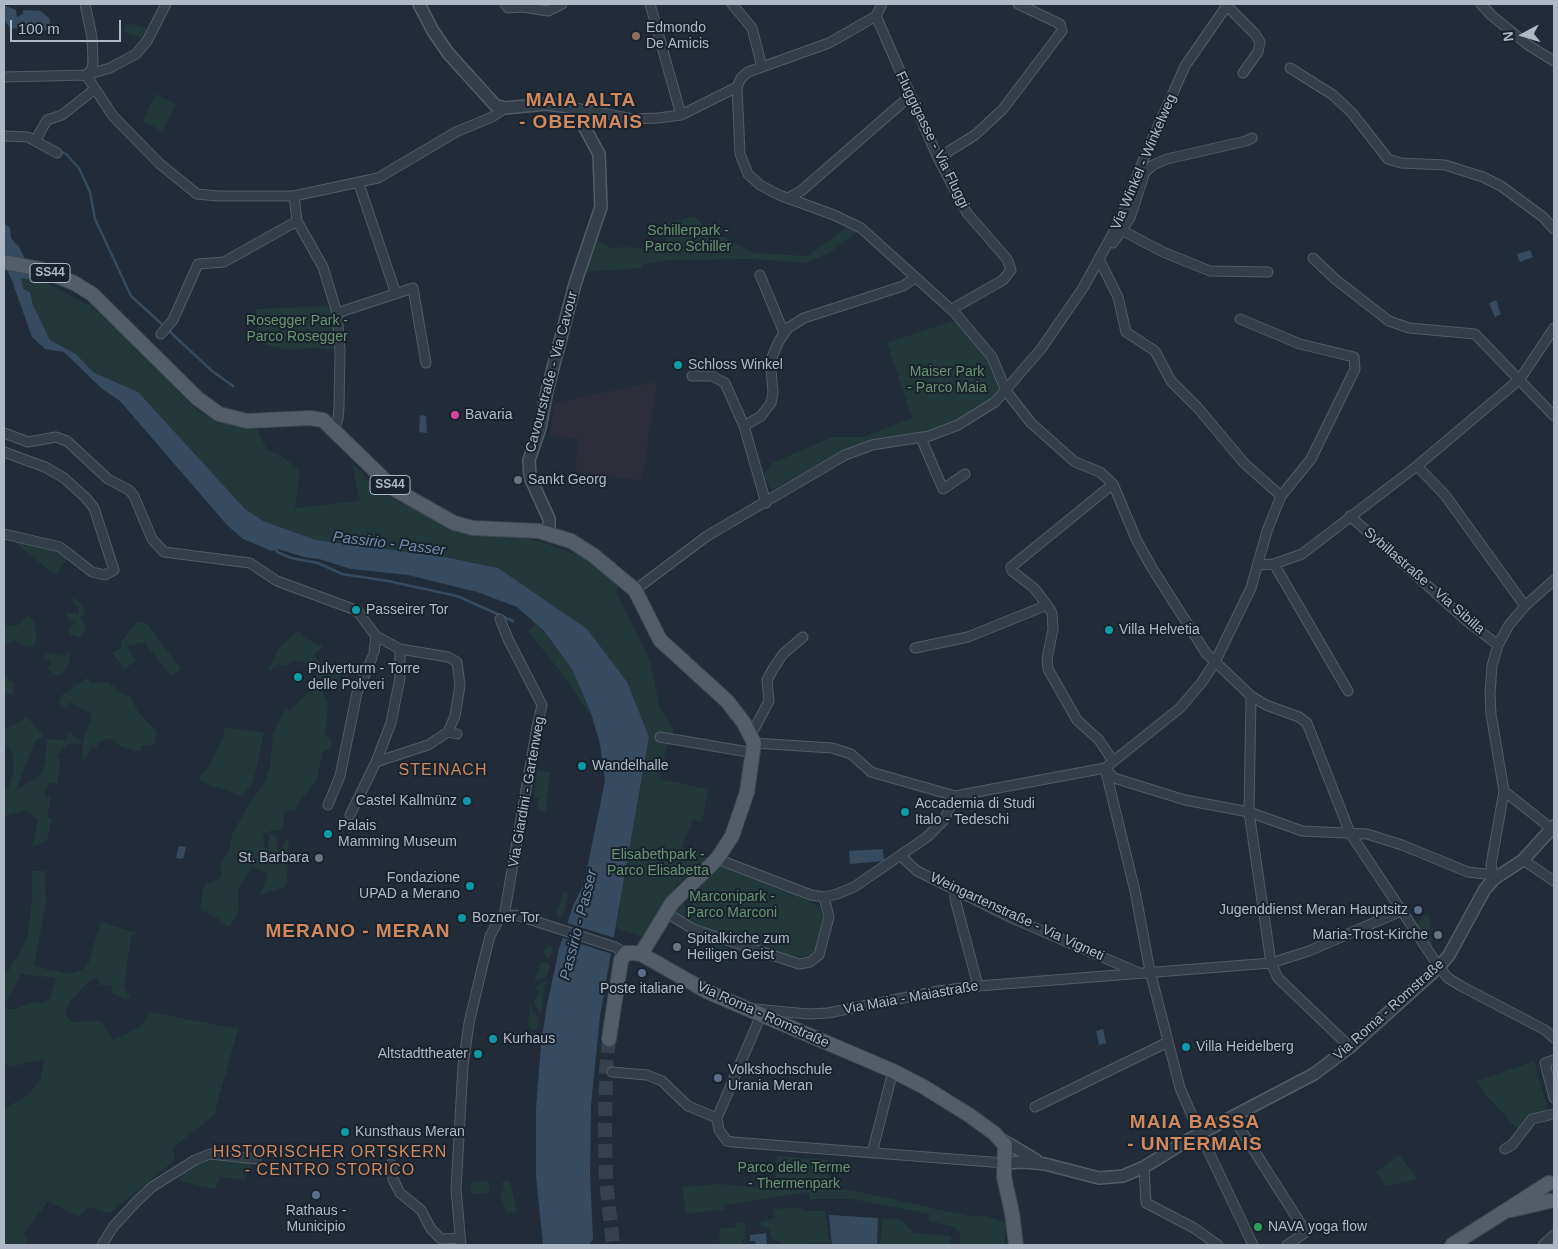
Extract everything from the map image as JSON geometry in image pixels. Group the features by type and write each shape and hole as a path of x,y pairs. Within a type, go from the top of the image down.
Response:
{"main road":[{"name":"SS44","path":"4,262 40,269 74,283 92,294 209,408 230,418 247,421 310,418 323,420 334,429 364,462 394,489 454,523 473,528 549,534 570,541 593,555 635,590 660,640 727,701 753,744"},
{"path":"609,1039 621,960 618,949 641,954 665,912 681,892 718,859 732,836 740,816 753,744"},
{"name":"Via Roma - Romstraße","path":"641,954 708,992 891,1070 954,1105 999,1138"},
{"path":"999,1138 1005,1145 1004,1177 1012,1213 1016,1245"},
{"path":"1506,1212 1552,1203 1547,1194 1552,1179"},
{"path":"1452,1245 1506,1212 1552,1179"}],"street":[{"path":"85,4 92,37 93,62 92,69 86,75"},
{"path":"4,76 86,75 110,68 136,54 147,41 166,4"},
{"path":"419,4 433,31 460,68 495,105 505,108 546,104 633,119 680,115 738,87"},
{"path":"507,6 548,11 562,4"},
{"path":"650,4 680,115"},
{"path":"732,4 752,28 762,67"},
{"path":"882,4 876,16 829,43 745,74 738,87 740,154 743,168 760,185 861,228 952,309 992,357 1006,390 1031,423 1075,462 1100,472 1113,484 1136,541 1206,653 1251,696 1266,705 1299,717 1307,723 1350,832 1401,911 1448,978 1545,1030 1554,1038"},
{"path":"938,158 975,135 1003,109 1062,31 1060,24 1018,4"},
{"name":"Via Winkel - Winkelweg","path":"635,590 707,536 846,455 872,446 921,438 958,425 978,415 1006,390 1062,320 1102,255 1122,217 1144,158 1186,66 1226,4 1256,34 1260,42 1258,52 1243,74"},
{"path":"1481,4 1491,15 1528,45 1554,61"},
{"name":"Fluggigasse - Via Fluggi","path":"876,16 938,158 967,212 1007,259 1011,270 1003,280 952,309"},
{"path":"1290,68 1333,95 1352,113 1388,159 1401,163 1445,165 1483,177 1501,186 1543,217 1554,229"},
{"path":"86,75 124,128 178,181 197,194 294,196 359,184 378,178 456,132 492,118 505,108"},
{"path":"35,141 47,120 62,114 95,89"},
{"path":"788,198 802,191 910,96"},
{"name":"Cavourstraße - Via Cavour","path":"549,534 549,519 533,486 529,460 540,428 546,390 573,290 596,227 602,199 599,154 580,119 570,107"},
{"path":"4,136 28,137 57,153"},
{"path":"1252,138 1246,141 1167,158 1153,165 1145,172 1130,218 1102,255 1118,297 1126,332 1154,351 1172,381 1198,408 1244,464 1281,496"},
{"path":"359,184 396,294"},
{"path":"294,196 297,221 323,267 337,313 340,351 339,407 338,419 334,429"},
{"path":"161,334 173,320 198,264 224,262 297,221"},
{"path":"1122,231 1164,252 1210,271 1268,272"},
{"path":"1313,258 1334,279 1389,321 1409,328 1475,334 1554,416"},
{"path":"760,275 784,334"},
{"path":"744,426 761,416 771,403 774,393 771,369 772,356 788,328 804,318 903,286 915,278"},
{"path":"337,313 413,288 426,362"},
{"path":"660,737 832,748 851,754 871,772 955,796 1105,768 1180,708 1202,682 1215,662 1251,588 1267,531 1281,496 1311,459 1352,376 1354,357 1300,344 1240,319"},
{"path":"1259,564 1274,564 1302,554 1417,466 1520,379 1554,328"},
{"path":"692,376 712,376 725,383 744,426 766,503"},
{"path":"4,433 28,442 56,437 62,438 78,449 108,479 129,490 134,496 152,539 164,552 250,563 277,581 356,610 376,636 400,649 448,657 458,662 461,681 455,716 449,734 428,745 376,762"},
{"path":"921,438 943,489 965,474"},
{"path":"4,452 45,468 64,478 86,498 94,508 114,570 105,575 92,572 60,547 4,534"},
{"path":"1417,466 1445,495 1525,606"},
{"path":"1113,484 1012,567 1012,571 1034,588 1052,613 1053,629 1048,669 1077,720 1099,740 1113,761"},
{"name":"Sybillastraße - Via Sibilla","path":"1350,516 1468,622 1498,645"},
{"path":"1274,564 1348,691"},
{"path":"1105,768 1114,778 1185,800 1249,812 1302,831 1367,834 1402,845 1468,872 1493,877 1491,865 1504,791 1490,694 1492,666 1498,645 1509,625 1525,606 1554,580"},
{"path":"915,648 968,637 1048,605"},
{"name":"Via Giardini - Gartenweg","path":"500,619 508,639 542,705 504,916"},
{"path":"328,805 340,776 357,693 373,655 376,636"},
{"path":"753,744 769,701 767,680 773,668 784,654 803,637"},
{"path":"350,815 376,762 391,723 398,693 400,649"},
{"path":"1251,696 1249,812 1271,962 1278,978 1350,1047"},
{"path":"1105,768 1135,891 1150,971 1180,1088 1199,1134 1253,1245"},
{"path":"1504,791 1553,828"},
{"path":"718,859 811,895 824,897 854,887 926,837 944,820 955,796"},
{"name":"Via Roma - Romstraße","path":"1004,1162 1045,1164 1108,1178 1123,1176 1144,1167 1199,1134 1314,1074 1350,1047 1439,967 1449,955 1478,899 1493,877 1522,860 1553,828"},
{"name":"Weingartenstraße - Via Vigneti","path":"901,856 917,871 955,890 1012,918 1137,972"},
{"path":"1522,860 1554,881"},
{"path":"955,890 955,899 978,986"},
{"path":"665,912 693,929 799,964 810,962 819,954 827,931 829,917 824,897"},
{"name":"Via Maia - Maiastraße","path":"745,1008 808,1014 828,1013 938,991 978,986 1271,962 1308,952 1401,911"},
{"path":"391,1164 394,1179 400,1193 421,1210 431,1229 441,1239 461,1242 456,1179 463,1066 469,1023 490,936 498,921 504,916 516,915 618,949"},
{"path":"761,1015 717,1118 719,1130 727,1141 1004,1162"},
{"path":"1035,1107 1168,1042"},
{"path":"1554,1060 1545,1063 1554,1098"},
{"path":"872,1153 891,1070"},
{"path":"612,1072 647,1075 662,1081 688,1106 717,1118"},
{"path":"1505,1149 1512,1145 1532,1119 1554,1114"},
{"path":"1232,1116 1306,1232 1287,1245"},
{"path":"999,1138 1025,1155 1045,1164"},
{"path":"102,1245 113,1227 152,1187 195,1160 210,1154 256,1159"},
{"path":"1144,1167 1146,1203 1194,1228 1218,1245"},
{"path":"1543,1245 1554,1235"}],"shaded area":[{"path":"654,382 657,385 642,481 575,471 579,439 549,435 554,403"}],"green space":[{"path":"127,23 147,28 142,38 124,32"},
{"path":"156,94 176,105 162,131 142,121"},
{"name":"Schillerpark - Parco Schiller","path":"694,216 705,227 754,253 808,256 847,227 857,232 829,253 807,263 752,259 671,260 643,264 641,268 585,272 596,241 612,248 625,247 667,251 664,224"},
{"name":"Elisabethpark - Parco Elisabetta","path":"34,276 92,307 130,341 196,410 218,423 255,426 267,450 280,455 300,470 295,508 360,501 351,461 379,492 441,523 467,534 524,538 548,544 583,557 619,584 616,590 620,600 650,661 660,708 673,728 673,740 668,740 660,779 708,789 702,822 693,819 682,847 707,857 675,887 645,935 640,936 616,928 649,737 498,568 445,557 316,540 263,521 244,508 131,390 120,383 93,372 76,354 50,340 33,305 30,292 23,289 21,278 27,279"},
{"name":"Rosegger Park - Parco Rosegger","path":"326,306 331,310 333,318 334,349 288,350 266,345 258,338 256,309"},
{"name":"Maiser Park - Parco Maia","path":"956,320 987,359 1004,391 977,414 929,434 852,449 831,457 771,491 764,474 774,462 833,437 863,437 912,418 887,343"},
{"path":"9,538 50,546 70,557 55,575"},
{"path":"73,597 83,606 85,614 80,617 87,627 80,637 70,634 69,629 75,623 69,620 66,613 79,614 79,609 73,602"},
{"path":"28,615 34,623 37,641 33,647 28,648 14,640 4,645 4,624 9,626 18,625"},
{"path":"138,621 148,625 181,669 171,676 144,642 127,646 136,661 124,669 112,653 121,648 121,642"},
{"path":"537,624 572,669 591,713 589,713 570,684 529,632 529,629"},
{"path":"298,631 306,639 323,646 314,655 328,674 336,665 350,662 354,666 348,677 341,676 339,683 343,684 341,688 326,686 323,691 328,706 325,734 332,740 331,748 323,752 316,782 299,801 296,810 285,811 282,831 272,830 268,833 263,832 265,849 268,849 270,834 276,836 278,850 289,839 287,882 283,888 260,895 268,874 252,867 238,889 239,913 229,927 212,915 200,910 203,888 207,883 220,879 222,874 220,865 230,849 233,833 250,802 264,784 270,767 273,735 279,720 286,708 290,711 316,684 317,672 310,665 299,661 293,661 283,666 279,664 270,671 268,669 279,648"},
{"path":"69,651 70,661 64,672 57,676 47,669 51,662 43,657 48,653 64,656"},
{"path":"4,665 6,676 9,681 14,682 13,695 4,693"},
{"path":"87,678 91,683 108,682 124,695 130,696 138,712 157,732 154,744 141,746 141,750 135,751 118,745 110,738 99,742 96,749 93,747 84,761 81,759 83,743 92,714 69,702 66,709 59,702 63,694"},
{"path":"27,717 44,736 35,741 17,789 36,778 42,772 45,763 47,739 65,740 69,731 83,743 68,744 57,756 60,763 57,784 49,783 44,796 51,798 47,816 52,819 47,840 32,848 38,820 25,810 4,816 4,792 8,788 14,771 13,754 4,742 4,730"},
{"path":"225,727 264,733 253,782 242,796 198,779 209,767 223,737"},
{"path":"537,770 550,772 546,811 537,810 539,798 534,798"},
{"name":"Marconipark - Parco Marconi","path":"719,866 805,899 820,908 823,919 814,951 807,956 793,957 696,927 674,915 683,904 686,907 691,906 701,893 698,889"},
{"path":"32,871 45,871 46,903 34,966 67,974 82,970 89,962 101,922 136,933 131,937 124,988 131,998 126,1000 112,993 111,985 99,985 99,979 91,979 69,1003 65,1014 71,1022 100,1021 114,1040 140,1027 150,1012 238,1029 214,1115 174,1147 174,1161 110,1213 88,1207 78,1217 48,1201 23,1234 28,1240 25,1245 4,1245 4,1109 29,1094 40,1080 44,1059 9,1067 4,1061 4,977 20,953 28,933 32,901","holes":["21,974 56,978 50,999 43,1002 28,1003 17,1009 8,1009 5,1004"]},
{"path":"567,892 568,900 563,915 559,917 556,913 563,893"},
{"path":"1429,914 1432,945 1428,945 1416,927 1421,917"},
{"path":"715,941 734,952 727,963 708,952"},
{"path":"548,945 551,945 553,949 550,957 546,959 544,951"},
{"path":"546,962 550,965 547,976 534,982 540,963"},
{"path":"546,981 540,1013 533,1002 539,992 535,986"},
{"path":"530,1005 539,1020 538,1027 534,1031 528,1025"},
{"path":"1534,1061 1549,1113 1519,1131 1486,1095 1477,1081"},
{"path":"1399,1155 1418,1179 1387,1186 1376,1172"},
{"name":"Parco delle Terme - Thermenpark","path":"777,1156 828,1160 831,1188 861,1192 968,1216 986,1216 1005,1222 1005,1245 960,1245 960,1234 954,1227 929,1221 929,1214 852,1199 810,1199 809,1192 724,1205 725,1209 686,1214 682,1187 719,1184 774,1189"},
{"path":"211,1160 246,1162 251,1165 244,1180 220,1177 215,1189 179,1181 180,1177 198,1165"},
{"path":"489,1181 489,1193 471,1194 471,1182"},
{"path":"510,1181 517,1212 507,1213 500,1194 504,1192 502,1182"},
{"path":"803,1207 804,1211 825,1211 829,1242 783,1245 771,1237 769,1229 761,1226 760,1222 775,1218 773,1209"},
{"path":"882,1218 901,1220 914,1233 951,1236 951,1245 880,1245"},
{"path":"737,1223 745,1223 746,1238 742,1240 741,1245 720,1245 720,1229 735,1227"}],"water":[{"path":"4,5 16,10 17,17 23,14 23,10 41,11 50,19 50,30 37,31 10,28 4,20"},
{"name":"Passirio - Passer","path":"4,223 10,228 11,238 19,247 34,276 27,279 21,278 23,289 30,292 33,305 50,340 76,354 93,372 138,392 244,508 263,521 316,540 445,557 498,568 587,629 627,682 649,737 600,1016 591,1106 590,1174 593,1239 589,1245 543,1245 536,1176 536,1109 541,1044 547,1005 559,949 573,906 584,883 605,781 600,744 591,713 572,669 543,630 517,607 477,592 408,575 351,569 278,549 272,551 243,539 227,525 120,401 101,388 64,352 45,349 32,337 11,278 4,265"},
{"path":"1530,250 1533,257 1520,262 1517,254"},
{"path":"1496,300 1501,314 1495,317 1489,303"},
{"path":"420,415 426,416 427,433 419,432"},
{"path":"179,846 186,847 183,859 176,858"},
{"path":"883,849 884,861 850,864 849,851"},
{"path":"1103,1029 1106,1043 1099,1045 1096,1031"},
{"path":"829,1215 878,1218 877,1245 832,1245"},
{"path":"766,1233 767,1245 756,1245 755,1241 750,1241 750,1235"}],"pier":[{"path":"567,923 615,938 612,954 563,938"}],"waterway":[{"path":"60,151 66,154 79,168 90,192 95,219 131,296 164,326"},
{"path":"168,330 212,371 233,386"},
{"path":"275,547 277,552 291,558 318,563 342,574 388,581 457,596 513,621"}],"tunnel":[{"path":"609,1039 606,1071 605,1130 606,1181 613,1245"}],"place":[{"name":"Edmondo De Amicis","path":"636,36"},
{"name":"Schloss Winkel","path":"678,365"},
{"name":"Bavaria","path":"455,415"},
{"name":"Sankt Georg","path":"518,480"},
{"name":"Passeirer Tor","path":"356,610"},
{"name":"Villa Helvetia","path":"1109,630"},
{"name":"Pulverturm - Torre delle Polveri","path":"298,677"},
{"name":"Wandelhalle","path":"582,766"},
{"name":"Castel Kallmünz","path":"467,801"},
{"name":"Accademia di Studi Italo - Tedeschi","path":"905,812"},
{"name":"Palais Mamming Museum","path":"328,834"},
{"name":"St. Barbara","path":"319,858"},
{"name":"Fondazione UPAD a Merano","path":"470,886"},
{"name":"Jugenddienst Meran Hauptsitz","path":"1418,910"},
{"name":"Bozner Tor","path":"462,918"},
{"name":"Maria-Trost-Kirche","path":"1438,935"},
{"name":"Spitalkirche zum Heiligen Geist","path":"677,947"},
{"name":"Poste italiane","path":"642,973"},
{"name":"Kurhaus","path":"493,1039"},
{"name":"Villa Heidelberg","path":"1186,1047"},
{"name":"Altstadttheater","path":"478,1054"},
{"name":"Volkshochschule Urania Meran","path":"718,1078"},
{"name":"Kunsthaus Meran","path":"345,1132"},
{"name":"Rathaus - Municipio","path":"316,1195"},
{"name":"NAVA yoga flow","path":"1258,1227"}],"district":[{"name":"MAIA ALTA - OBERMAIS","path":"581,112"},
{"name":"STEINACH","path":"443,771"},
{"name":"MERANO - MERAN","path":"358,932"},
{"name":"MAIA BASSA - UNTERMAIS","path":"1195,1134"},
{"name":"HISTORISCHER ORTSKERN - CENTRO STORICO","path":"330,1162"}]}
